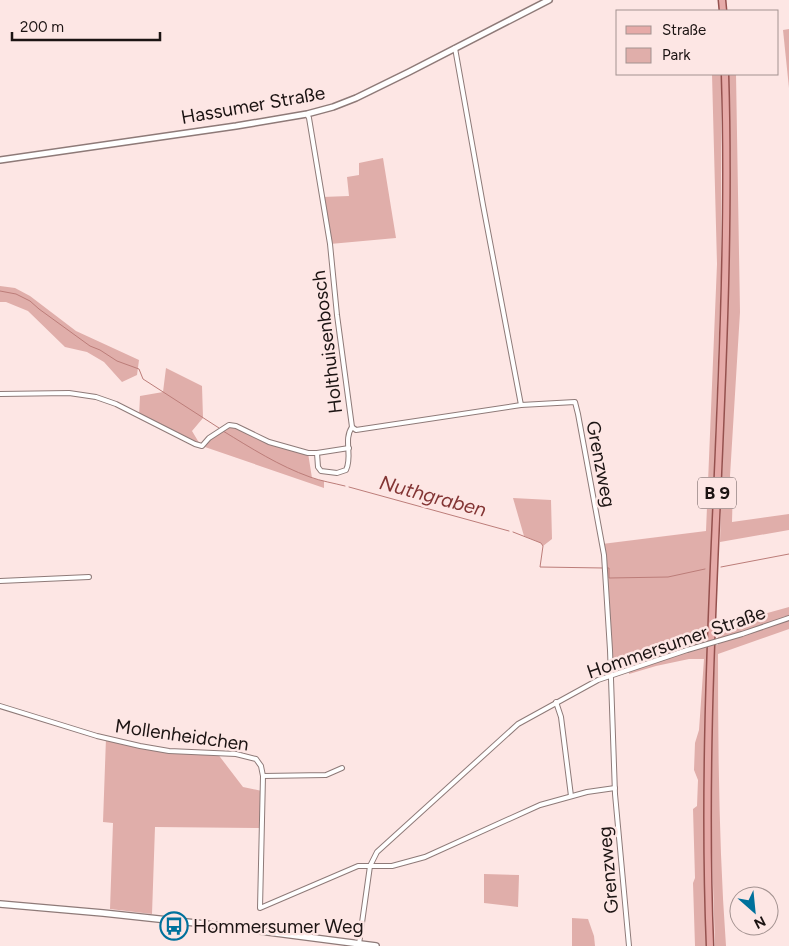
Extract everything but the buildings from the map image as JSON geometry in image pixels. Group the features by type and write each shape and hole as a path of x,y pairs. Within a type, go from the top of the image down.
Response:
{"main road":[{"name":"B 9","path":"710,946 708,746 727,240 725,75"},
{"path":"0,904 182,922 342,944 376,946"}],"street":[{"name":"Hassumer Straße","path":"0,160 307,114 333,107 356,98 549,0"},
{"path":"455,48 521,405"},
{"name":"Holthuisenbosch","path":"307,114 330,244 337,315 352,427 356,430 521,405"},
{"path":"0,394 47,393 96,397 116,404 202,446 209,438 228,425 236,426 269,442 308,453 317,454 349,448"},
{"name":"Grenzweg","path":"521,405 575,402 604,555 610,650 615,788 629,946"},
{"path":"317,454 318,467 321,472 341,473 348,468 348,434 352,427"},
{"path":"0,581 89,577"},
{"name":"Hommersumer Straße","path":"359,945 370,866 377,852 518,724 556,702 610,675 789,618"},
{"path":"556,702 560,717 571,796"},
{"name":"Mollenheidchen","path":"0,706 97,736 140,746 169,751 236,754 256,759 261,766 262,776 260,908 358,866 370,866"},
{"name":"Mollenheidchen","path":"262,776 326,775 342,768"},
{"path":"370,866 392,866 425,858 540,805 571,796 615,788"}],"green space":[{"path":"789,29 789,88 783,30"},
{"path":"712,75 721,75 721,277 705,729 706,946 695,946 693,809 697,806 698,780 694,770 704,659 689,659 629,674 629,669 610,675 602,544 706,531 717,264"},
{"path":"728,75 736,75 740,312 730,476 733,484 732,522 789,514 789,530 720,542 731,165"},
{"path":"383,158 396,238 330,244 322,197 349,196 347,177 359,175 359,163"},
{"path":"0,286 15,288 30,296 76,331 139,360 137,375 122,382 104,362 87,352 65,347 28,311 6,302 0,302"},
{"path":"166,368 202,386 203,418 192,431 201,445 139,417 140,396 163,392"},
{"path":"229,425 269,442 308,453 312,478 324,481 324,488 202,446"},
{"path":"513,498 551,500 552,539 543,546 541,543 524,536"},
{"path":"789,607 789,629 718,654 719,800 726,946 715,946 710,789 715,645 718,645 718,627"},
{"path":"106,738 169,751 217,753 243,787 262,791 262,828 155,827 152,914 110,909 113,823 103,822"},
{"path":"484,874 519,875 518,907 484,903"},
{"path":"572,918 588,919 594,936 595,946 572,946"}],"waterway":[{"name":"Nuthgraben","path":"0,291 16,294 30,301 90,346 117,361 139,369 143,379 219,428"},
{"name":"Nuthgraben","path":"223,431 287,468 314,478 345,486"},
{"name":"Nuthgraben","path":"349,487 509,531"},
{"name":"Nuthgraben","path":"513,532 541,543 543,546 540,567 603,568"},
{"name":"Nuthgraben","path":"721,567 789,554"},
{"name":"Nuthgraben","path":"607,568 609,568 609,578 668,577 705,569"}],"place":[{"name":"Hommersumer Weg","path":"174,926"}]}
